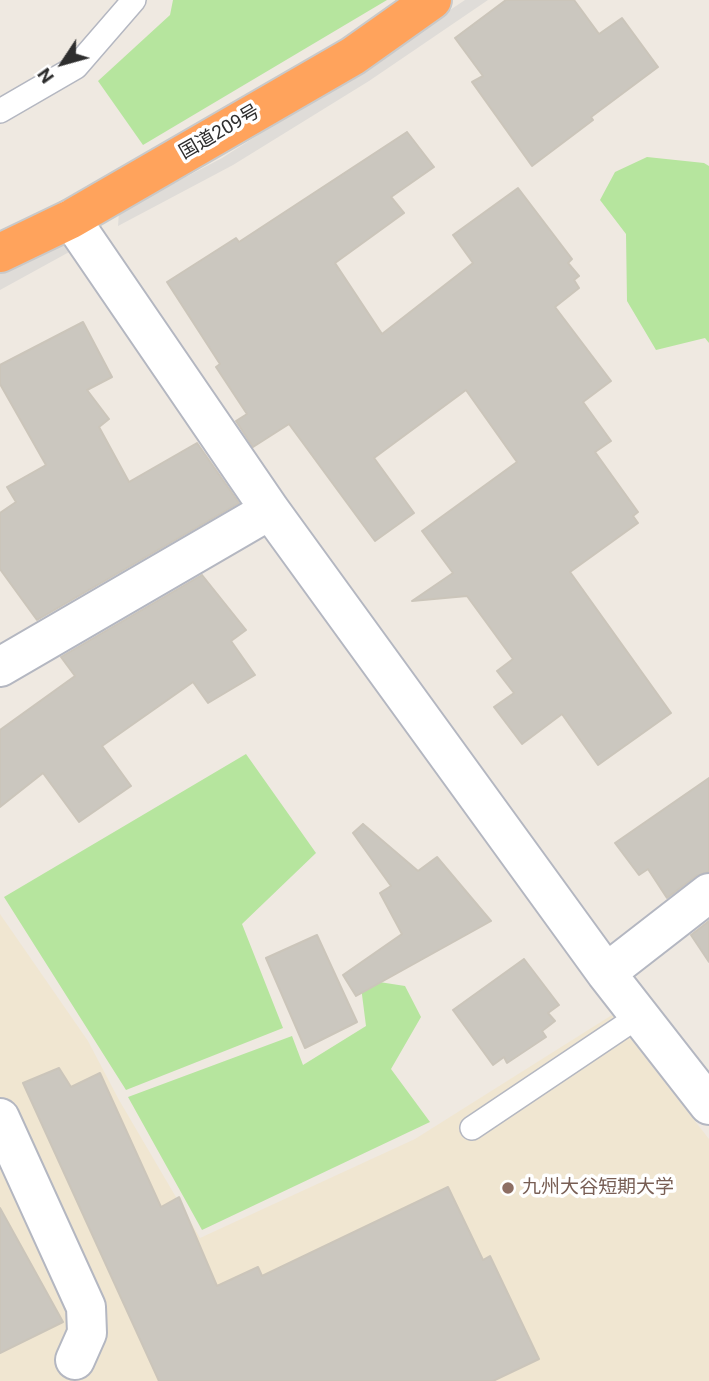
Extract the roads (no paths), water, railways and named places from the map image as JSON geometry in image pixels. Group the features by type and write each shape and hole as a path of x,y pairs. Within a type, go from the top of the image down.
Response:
{"highway":[{"name":"国道209号","path":"0,253 71,219 353,56 432,0"}],"street":[{"path":"71,219 270,510 606,973 709,1105"},
{"path":"0,667 270,510"},
{"path":"606,973 709,893"},
{"path":"1,1122 86,1307 87,1333 75,1360"}],"lane":[{"path":"0,111 76,67 134,0"},
{"path":"472,1128 639,1017"}],"place":[{"name":"九州大谷短期大学","path":"508,1188"}]}
